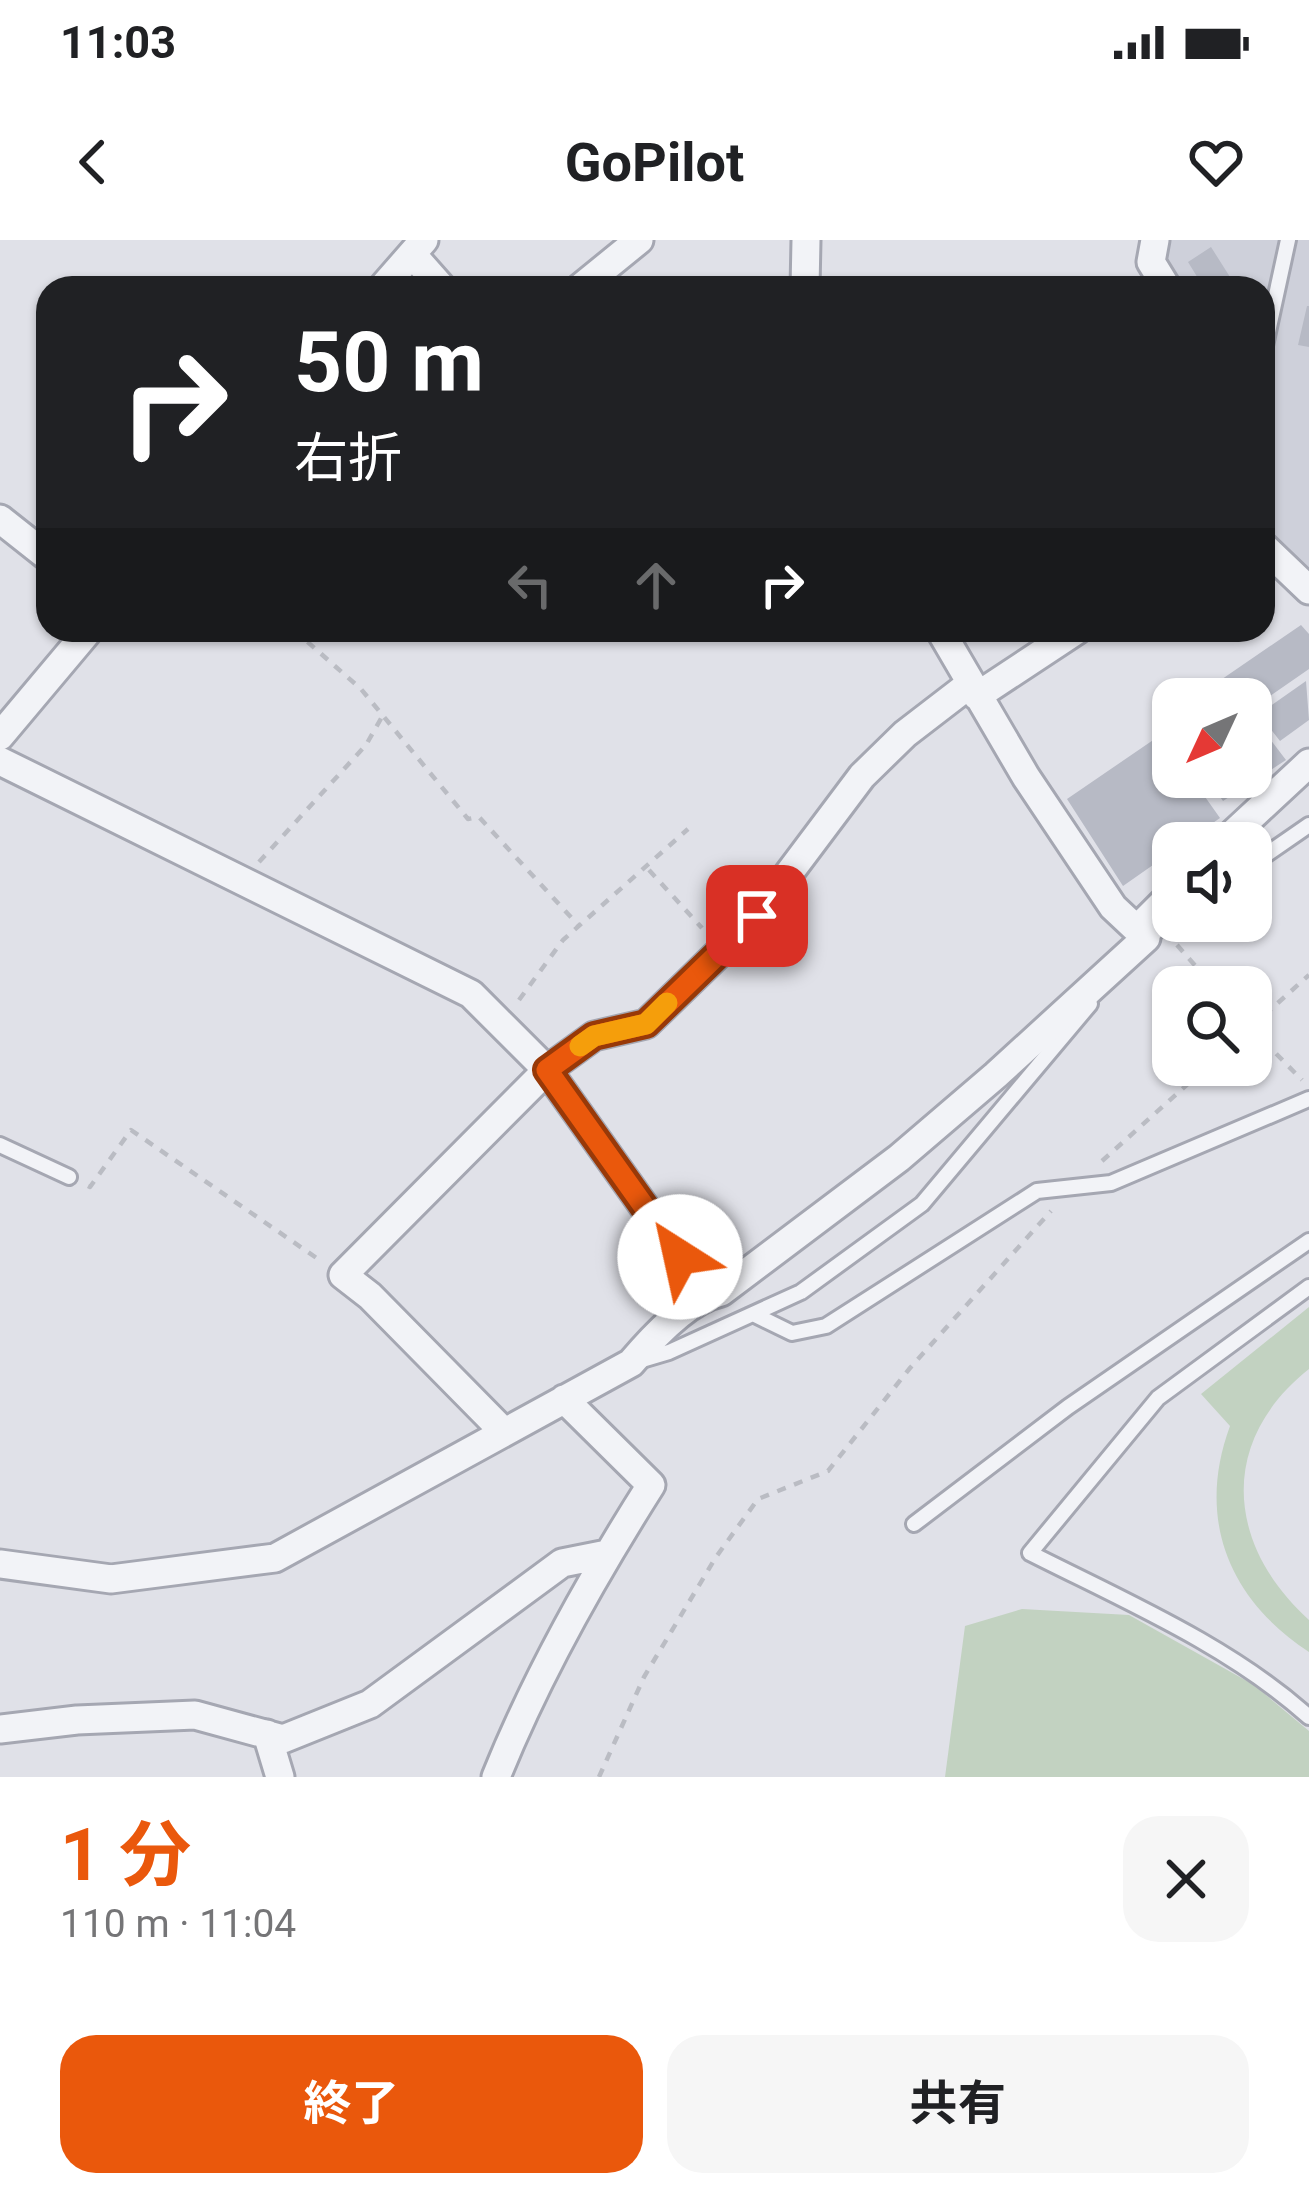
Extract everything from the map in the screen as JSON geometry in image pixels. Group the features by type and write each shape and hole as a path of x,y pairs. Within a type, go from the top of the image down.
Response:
{"street":[{"path":"595,276 639,240"},
{"path":"805,276 806,240"},
{"path":"1155,240 1151,262 1160,276"},
{"path":"393,276 418,247 435,276"},
{"path":"0,519 36,548"},
{"path":"1275,557 1309,590"},
{"path":"0,736 79,642"},
{"path":"954,642 973,690 1113,908 1152,928"},
{"path":"333,1268 542,1064 594,1036 646,1024 757,916 862,776 905,734 1056,642"},
{"path":"0,761 471,994 542,1064 707,1295"},
{"path":"1246,822 1309,764"},
{"path":"0,1564 111,1579 275,1558 631,1363 707,1295 721,1292 899,1158 1152,931"},
{"path":"503,1431 370,1296 343,1275 542,1064"},
{"path":"496,1777 518,1721 607,1554 651,1485 564,1399"},
{"path":"0,1729 195,1715 283,1738 370,1704 562,1562 607,1554"},
{"path":"267,1734 280,1777"}],"lane":[{"path":"1275,300 1288,240"},
{"path":"1272,851 1309,825"},
{"path":"631,1363 668,1352 801,1292 922,1204 1152,931"},
{"path":"753,1314 792,1333 826,1326 1037,1191 1111,1183 1309,1099"},
{"path":"0,1145 69,1178"},
{"path":"914,1524 1068,1407 1309,1240"},
{"path":"1309,1287 1157,1398 1030,1553 1167,1623 1280,1691 1309,1717"}],"path":[{"path":"308,642 361,689 468,819 479,817 579,926"},
{"path":"242,880 366,745 383,716"},
{"path":"502,1024 562,940 688,830"},
{"path":"647,868 722,950"},
{"path":"1167,942 1192,966"},
{"path":"1272,1009 1309,975"},
{"path":"1272,1049 1309,1087"},
{"path":"599,1777 644,1677 704,1576 758,1499 828,1471 910,1368 1075,1185 1186,1086"},
{"path":"69,1178 90,1187 131,1130 333,1268"}],"shaded area":[{"path":"1162,240 1309,240 1309,577 1275,537 1275,276 1170,276 1158,259"}],"green space":[{"path":"1309,1307 1309,1369 1279,1397 1259,1428 1247,1460 1244,1493 1249,1527 1261,1559 1281,1591 1309,1620 1309,1652 1258,1607 1226,1554 1217,1493 1230,1426 1201,1394"},
{"path":"1022,1609 1129,1615 1254,1685 1309,1731 1309,1777 945,1777 965,1626"}],"building":[{"path":"1211,247 1229,276 1197,276 1188,262"},
{"path":"1309,306 1309,347 1298,345"},
{"path":"1301,625 1309,634 1309,669 1272,695 1272,678 1224,678"},
{"path":"1306,681 1309,720 1280,741 1272,731 1272,705"},
{"path":"1152,741 1152,798 1206,798 1220,818 1214,822 1152,822 1152,866 1123,886 1067,799"},
{"path":"1272,742 1286,760 1272,769"}],"slow traffic":[{"path":"580,1046 594,1036 646,1024 667,1003"}],"route":[{"path":"680,1257 547,1070 594,1036 646,1024 757,916"}]}
